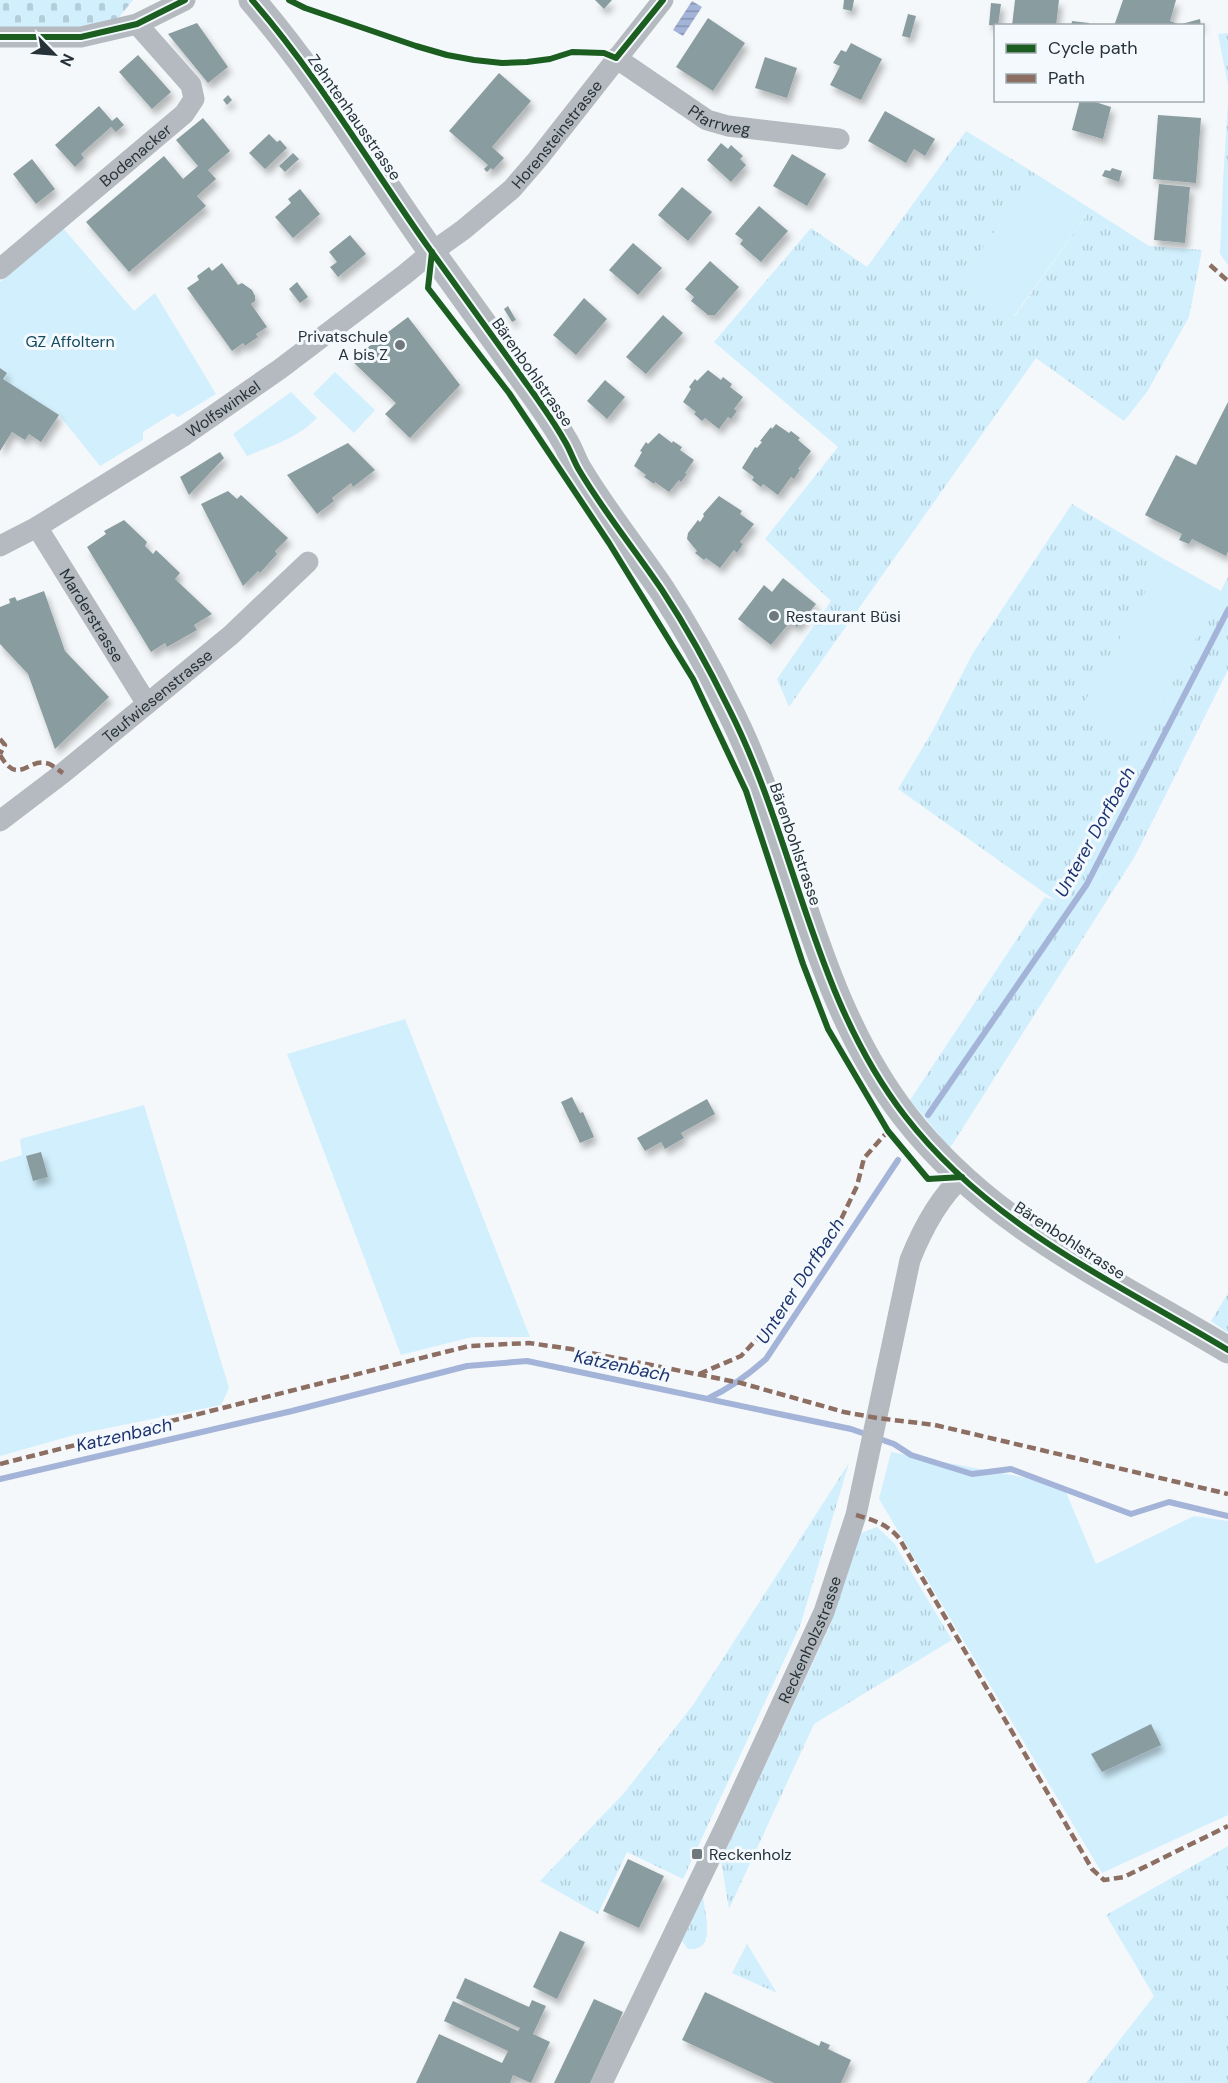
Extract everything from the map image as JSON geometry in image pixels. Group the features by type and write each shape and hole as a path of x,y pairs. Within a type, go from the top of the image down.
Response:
{"street":[{"path":"0,37 81,37 137,24 185,0"},
{"name":"Zehntenhausstrasse","path":"252,0 319,86 432,252"},
{"name":"Horensteinstrasse","path":"432,252 463,230 512,189 663,0"},
{"name":"Bodenacker","path":"0,269 184,114 194,99 191,85 137,24"},
{"name":"Pfarrweg","path":"616,58 706,120 728,126 839,139"},
{"name":"Wolfswinkel","path":"0,546 37,527 185,435 271,376 432,252"},
{"name":"Bärenbohlstrasse","path":"432,252 563,438 578,469 682,622 731,713 758,774 812,933 846,1020 869,1062 903,1114 932,1148 962,1177 1016,1223 1076,1263 1228,1350"},
{"name":"Marderstrasse","path":"37,527 147,704"},
{"name":"Teufwiesenstrasse","path":"0,821 63,773 231,635 308,562"},
{"name":"Reckenholzstrasse","path":"602,2083 816,1631 850,1538 910,1260 944,1196 962,1177"}],"green space":[{"path":"0,0 133,0 116,21 97,27 0,28"},
{"path":"1228,33 1228,85 1218,34"},
{"path":"1228,101 1228,181 1223,181"},
{"path":"966,131 1036,174 960,280 1015,316 1091,209 1149,246 1202,250 1189,317 1147,392 1124,421 1036,358 789,707 777,679 831,601 765,539 838,447 714,342 811,228 867,267"},
{"path":"1036,174 1091,209 1014,316 960,280"},
{"path":"1223,181 1228,181 1228,265 1220,254"},
{"name":"GZ Affoltern","path":"63,228 134,311 155,293 216,394 178,417 173,413 143,432 143,440 100,466 59,415 2,379 7,373 0,368 0,282"},
{"path":"335,372 375,410 354,433 313,394"},
{"path":"291,392 317,418 293,436 247,456 233,434"},
{"path":"1072,504 1164,559 1080,712 1138,747 1228,577 1228,670 1135,856 950,1148 910,1100 1045,897 1056,901 898,789 932,732 973,653"},
{"path":"1164,559 1221,591 1138,748 1079,712"},
{"path":"405,1019 530,1337 472,1337 401,1355 287,1054"},
{"path":"144,1105 229,1388 221,1405 74,1435 0,1456 0,1162 22,1155 20,1139"},
{"path":"1228,1293 1228,1333 1211,1321"},
{"path":"891,1452 1063,1485 1096,1564 1194,1516 1228,1521 1228,1815 1102,1873 879,1499"},
{"path":"849,1463 800,1626 683,1879 627,1852 598,1914 540,1881 624,1793 693,1705"},
{"path":"877,1527 894,1543 952,1640 814,1724 729,1909 721,1861 828,1630 861,1533"},
{"path":"1228,1846 1228,2083 1086,2083 1154,1996 1106,1915"},
{"path":"703,1897 707,1922 706,1939 703,1945 688,1949 682,1941"},
{"path":"747,1944 777,1993 732,1973"}],"shaded area":[{"path":"692,1 702,7 683,36 673,30"}],"building":[{"path":"595,0 612,0 604,9"},
{"path":"844,0 854,0 852,11 843,9"},
{"path":"1015,0 1059,0 1056,24 1012,24"},
{"path":"1123,0 1176,0 1170,21 1178,24 1115,24"},
{"path":"991,3 1001,4 998,24 989,25"},
{"path":"908,14 916,16 910,38 902,36"},
{"path":"708,18 745,43 713,91 676,67"},
{"path":"1200,19 1201,24 1182,24"},
{"path":"1072,21 1089,23 1089,24 1071,24"},
{"path":"197,23 228,67 208,83 168,34"},
{"path":"851,43 882,59 861,100 830,85 840,66 833,63 841,50 846,52"},
{"path":"138,55 171,92 152,109 119,72"},
{"path":"765,57 797,68 787,98 755,88"},
{"path":"499,73 531,101 492,147 504,158 493,170 491,168 487,172 484,169 488,165 449,131"},
{"path":"228,95 232,100 227,105 223,100"},
{"path":"1079,102 1095,102 1111,107 1103,139 1072,130"},
{"path":"99,106 112,121 117,117 124,125 116,132 111,127 81,154 84,158 75,167 55,145"},
{"path":"885,111 935,139 925,156 914,149 906,163 868,141"},
{"path":"1158,115 1201,118 1196,183 1153,179"},
{"path":"203,118 230,151 208,170 216,179 197,196 206,206 129,272 86,222 164,156 183,179 198,166 176,140"},
{"path":"269,134 277,142 280,140 287,148 265,169 249,153"},
{"path":"721,143 728,149 731,145 743,156 740,159 746,165 731,182 707,160"},
{"path":"293,153 299,159 285,172 279,166"},
{"path":"792,154 826,174 807,206 773,186"},
{"path":"32,159 55,189 36,204 13,174"},
{"path":"1112,168 1122,171 1119,182 1102,176 1105,170 1110,171"},
{"path":"1159,184 1190,187 1185,243 1154,240"},
{"path":"682,187 712,212 688,241 658,215"},
{"path":"300,189 320,214 293,238 275,217 291,203 288,199"},
{"path":"759,206 788,231 761,262 740,244 743,240 735,234"},
{"path":"350,235 366,254 338,277 330,267 337,262 329,252"},
{"path":"633,243 662,268 638,295 609,270"},
{"path":"710,261 739,287 715,315 708,315 691,301 694,297 685,289"},
{"path":"222,263 238,285 242,283 252,290 255,301 251,304 267,327 256,334 258,337 245,346 243,343 232,351 187,288 199,280 197,276 209,267 212,271"},
{"path":"297,282 308,297 300,303 289,289"},
{"path":"584,298 607,319 576,355 553,335"},
{"path":"508,306 516,320 512,322 504,309"},
{"path":"663,315 683,333 646,374 626,357"},
{"path":"408,317 460,385 410,438 385,414 396,403 351,360"},
{"path":"0,368 7,373 3,379 59,415 41,442 29,434 25,440 12,432 0,451"},
{"path":"708,370 721,380 723,377 732,384 730,387 743,397 734,409 737,411 731,419 728,417 719,429 705,418 702,421 694,414 696,412 683,402 695,379 697,381"},
{"path":"605,380 625,397 607,419 587,401"},
{"path":"1228,402 1228,551 1226,556 1192,539 1189,544 1179,540 1182,534 1145,515 1176,455 1196,465"},
{"path":"776,424 789,433 791,431 811,451 794,479 791,477 778,495 763,484 761,487 752,480 754,477 742,468 755,447 757,448 771,427 772,429"},
{"path":"659,433 682,447 680,450 694,460 681,482 679,480 669,492 644,477 646,475 634,466 646,442 648,444"},
{"path":"348,443 375,470 353,487 351,483 332,498 334,501 317,514 287,475"},
{"path":"220,452 224,458 189,495 180,477"},
{"path":"228,491 237,499 241,495 288,538 275,551 277,554 260,573 258,571 243,586 201,504"},
{"path":"719,496 742,511 740,514 754,524 740,542 743,544 737,553 734,550 720,568 695,553 697,551 687,539 688,533 698,520 700,522 703,514"},
{"path":"124,520 147,542 145,546 153,554 156,550 180,573 175,579 212,614 194,625 197,630 167,647 165,643 151,652 87,547 106,534 104,531"},
{"path":"783,578 816,604 797,627 790,622 771,645 738,619 764,585 772,592"},
{"path":"44,591 65,651 109,697 55,749 28,674 0,644 0,607 10,603 9,599 15,597 17,601"},
{"path":"572,1097 580,1113 583,1112 594,1137 580,1143 561,1102"},
{"path":"707,1099 715,1114 681,1133 684,1138 665,1149 661,1142 645,1151 637,1138"},
{"path":"41,1152 48,1177 33,1181 26,1156"},
{"path":"1151,1724 1161,1745 1102,1772 1091,1754"},
{"path":"628,1859 664,1876 639,1928 603,1911"},
{"path":"560,1931 585,1942 557,1999 533,1987"},
{"path":"465,1978 529,2007 532,2000 546,2006 533,2034 550,2042 531,2083 513,2075 510,2083 416,2083 439,2034 502,2063 508,2051 444,2021 453,2001 518,2031 520,2028 456,1998"},
{"path":"705,1992 819,2046 821,2041 830,2045 828,2049 851,2060 841,2083 774,2083 682,2040"},
{"path":"594,1999 623,2012 590,2083 554,2083"}],"waterway":[{"name":"Unterer Dorfbach","path":"928,1115 1087,884 1228,610"},
{"name":"Unterer Dorfbach","path":"709,1398 739,1381 766,1359 898,1160"},
{"name":"Katzenbach","path":"0,1479 292,1411 467,1366 527,1361 851,1429 894,1444 911,1455 972,1474 1011,1469 1131,1514 1169,1502 1228,1516"}],"marked path":[{"path":"1210,265 1228,281"},
{"path":"0,739 5,745 0,754"},
{"path":"0,755 12,769 23,769 33,764 46,763 63,773"},
{"path":"699,1374 741,1356 757,1339 834,1234 857,1186 864,1158 888,1131"},
{"path":"0,1464 469,1346 529,1343 571,1349 741,1383 844,1412 935,1425 1228,1494"},
{"path":"856,1515 885,1526 899,1538 1092,1869 1104,1880 1124,1877 1228,1826"}],"cycle path":[{"path":"0,37 81,37 137,24 185,0"},
{"path":"252,0 321,89 426,244 547,413 589,486 662,590 706,663 752,759 826,969 848,1020 873,1069 905,1116 939,1155 975,1189 1014,1220 1097,1274 1228,1350"},
{"path":"289,0 305,8 416,46 447,55 502,63 550,59 572,52 604,53 616,58 663,0"},
{"path":"432,252 428,288 509,393 609,543 693,679 746,791 803,964 828,1029 888,1131 928,1179 962,1177"}],"place":[{"name":"Privatschule A bis Z","path":"400,345"},
{"name":"Restaurant Büsi","path":"774,616"},
{"name":"Reckenholz","path":"697,1854"}]}
